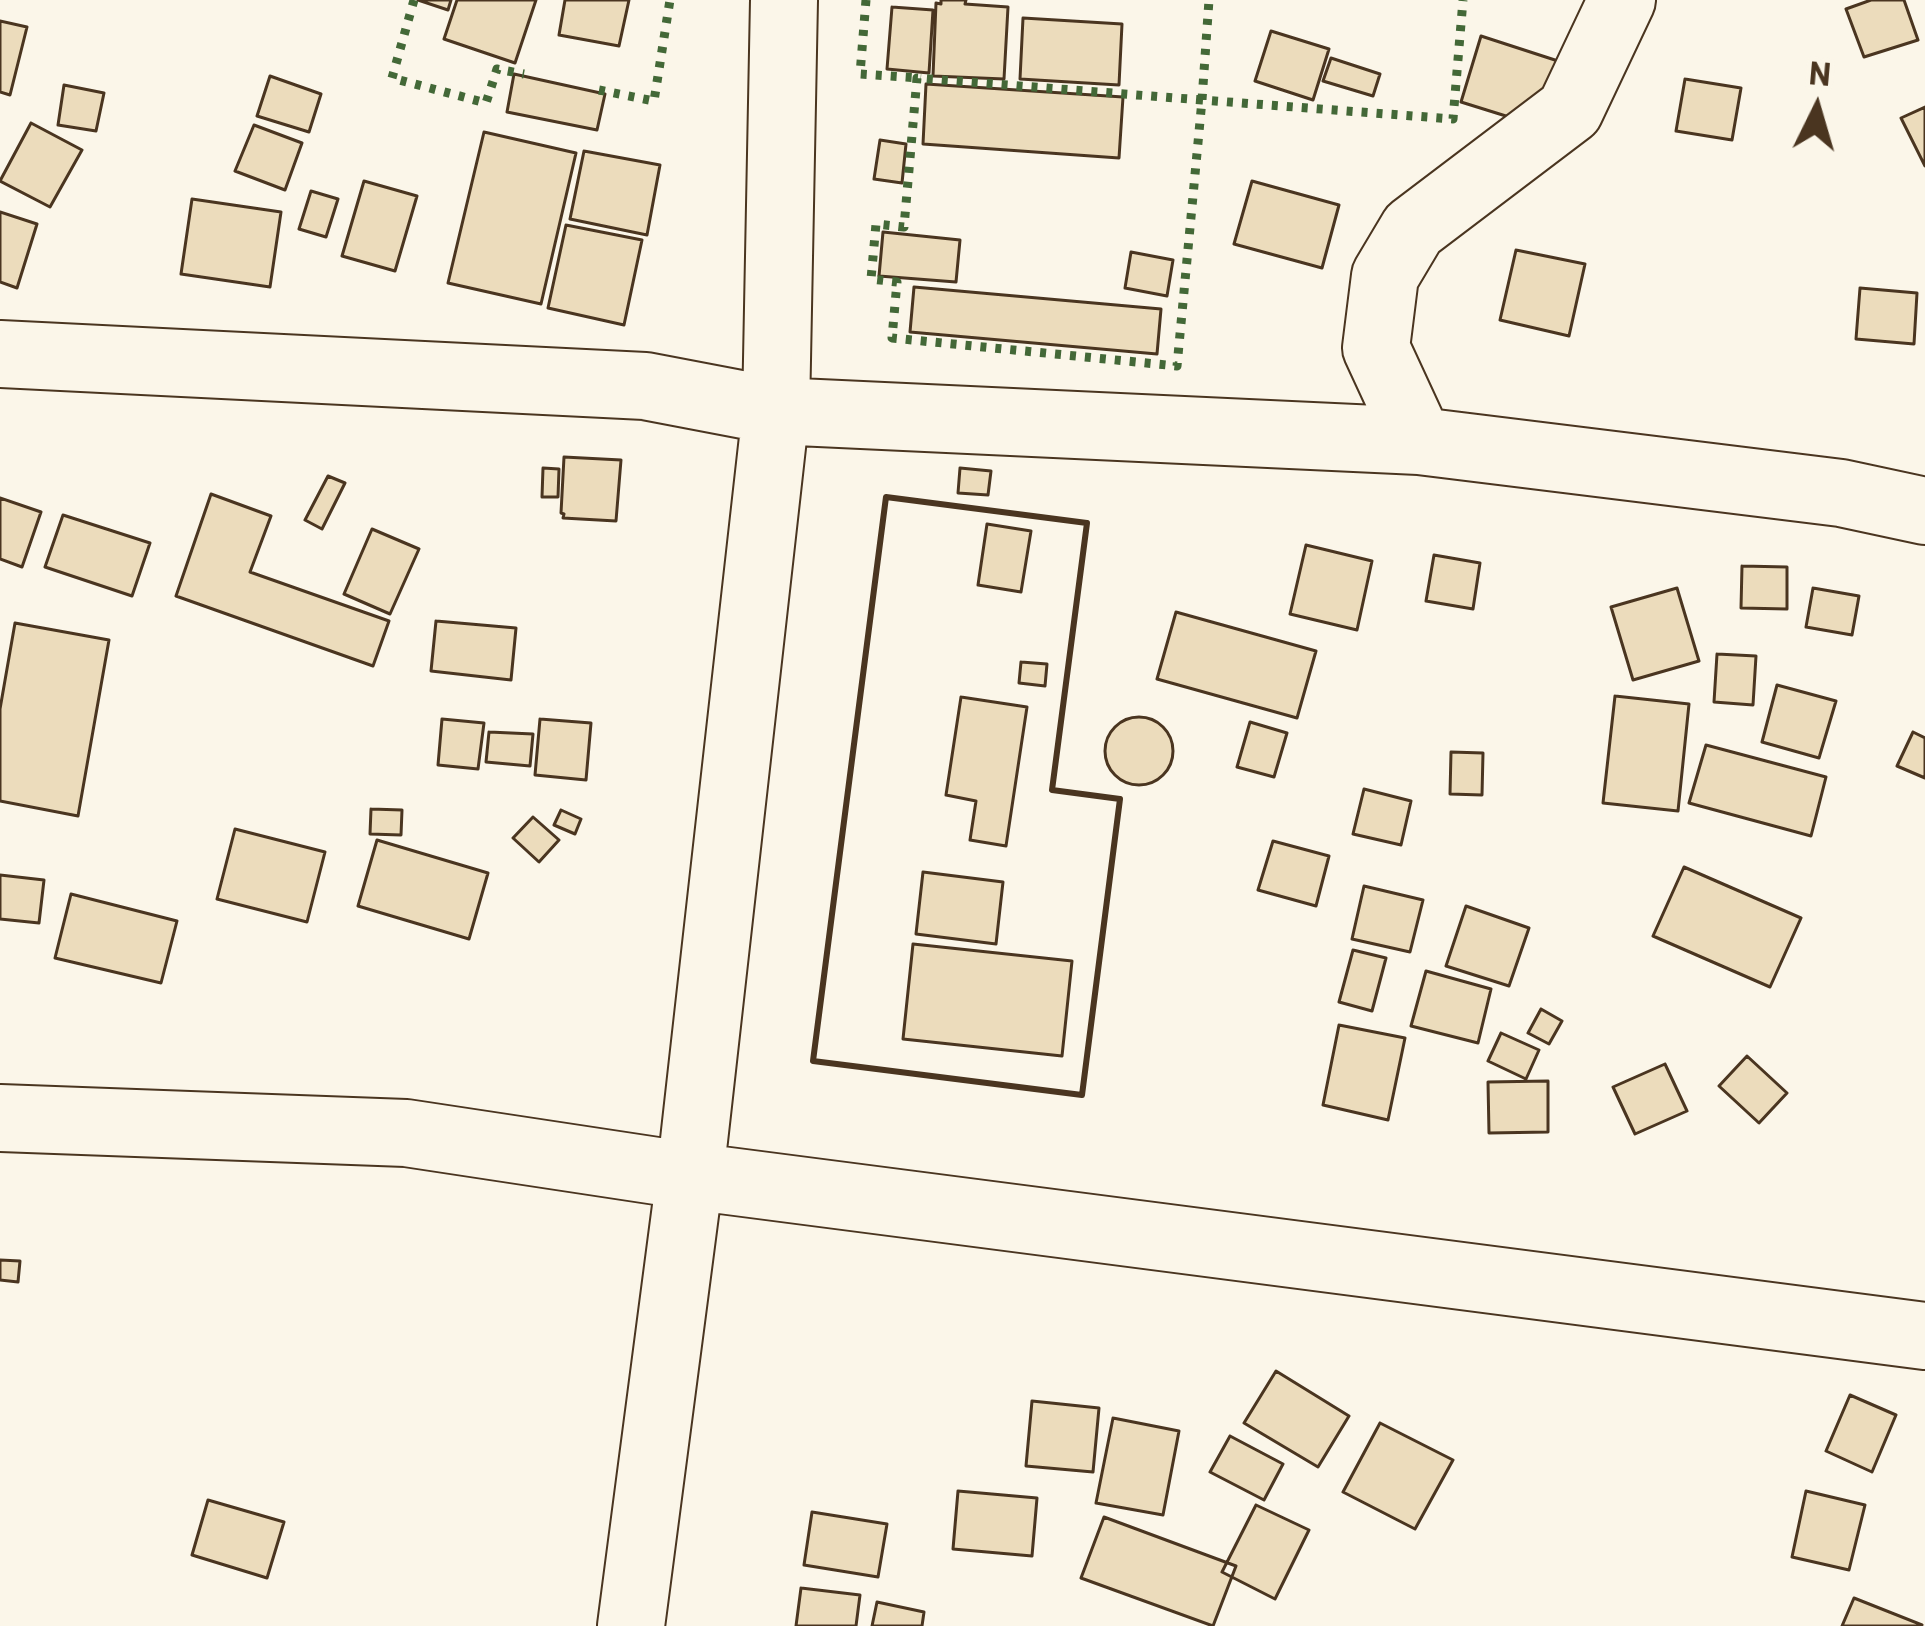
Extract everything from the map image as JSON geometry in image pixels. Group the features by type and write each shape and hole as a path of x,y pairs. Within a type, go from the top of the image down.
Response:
{"street":[{"path":"631,1626 690,1176 776,411 784,0"},
{"path":"1419,441 1376,348 1385,276 1413,229 1570,110 1622,0"},
{"path":"0,354 645,386 776,411 1419,441 1841,493 1925,511"},
{"path":"0,1118 406,1133 690,1176 1925,1336"}],"building":[{"path":"418,0 451,0 448,10"},
{"path":"457,0 536,0 515,63 444,39"},
{"path":"565,0 629,0 619,46 559,35"},
{"path":"1871,0 1904,0 1918,40 1864,57 1846,9"},
{"path":"936,3 1008,7 1004,79 933,76"},
{"path":"892,7 933,10 929,73 887,69"},
{"path":"1023,18 1122,24 1119,85 1020,79"},
{"path":"0,21 27,27 10,95 0,92"},
{"path":"1271,31 1329,49 1313,100 1255,81"},
{"path":"1481,36 1558,61 1538,126 1461,102"},
{"path":"1331,58 1380,74 1373,96 1323,81"},
{"path":"514,74 605,94 597,130 507,112"},
{"path":"270,76 321,94 309,132 257,116"},
{"path":"1685,79 1741,88 1732,140 1676,131"},
{"path":"926,84 1123,97 1119,158 923,144"},
{"path":"64,85 104,93 96,131 58,125"},
{"path":"1925,107 1925,166 1901,118"},
{"path":"31,123 82,150 50,207 0,181"},
{"path":"254,125 302,143 285,190 235,171"},
{"path":"484,132 576,153 541,304 448,283"},
{"path":"880,140 906,144 902,183 874,179"},
{"path":"584,151 660,165 647,235 570,219"},
{"path":"364,181 417,196 395,271 342,256"},
{"path":"1252,181 1339,205 1322,268 1234,244"},
{"path":"311,191 338,199 326,237 299,229"},
{"path":"192,199 281,212 270,287 181,274"},
{"path":"0,212 37,224 17,288 0,282"},
{"path":"566,225 642,240 624,325 548,308"},
{"path":"883,232 960,240 956,282 879,276"},
{"path":"1516,250 1585,264 1569,336 1500,320"},
{"path":"1131,252 1173,260 1167,296 1125,288"},
{"path":"914,287 1161,309 1157,354 910,332"},
{"path":"1860,288 1917,293 1914,344 1856,339"},
{"path":"564,457 621,460 616,521 563,518"},
{"path":"543,468 559,469 558,497 542,497"},
{"path":"960,468 991,471 988,495 958,493"},
{"path":"328,476 345,483 322,529 305,520"},
{"path":"211,494 271,516 250,572 389,621 373,666 176,596"},
{"path":"0,498 41,512 22,567 0,559"},
{"path":"63,515 150,543 132,596 45,567"},
{"path":"987,524 1031,531 1021,592 978,585"},
{"path":"372,529 419,549 390,614 344,594"},
{"path":"1306,545 1372,561 1357,630 1290,614"},
{"path":"1434,555 1480,563 1473,609 1426,601"},
{"path":"1742,566 1787,567 1787,609 1741,608"},
{"path":"1677,588 1699,661 1633,680 1611,607"},
{"path":"1813,588 1859,596 1852,635 1806,627"},
{"path":"1176,612 1316,651 1297,718 1157,679"},
{"path":"436,621 516,628 511,680 431,671"},
{"path":"15,623 109,640 78,816 0,801 0,709"},
{"path":"1717,654 1756,656 1753,705 1714,702"},
{"path":"1021,662 1047,664 1045,686 1019,683"},
{"path":"1777,685 1836,701 1819,758 1762,742"},
{"path":"1615,696 1689,704 1678,811 1603,803"},
{"path":"961,697 1027,707 1006,846 970,840 976,801 946,795"},
{"path":"1139,717 1163,727 1173,751 1163,775 1139,785 1115,775 1105,751 1115,727"},
{"path":"442,719 484,723 478,769 438,765"},
{"path":"540,719 591,723 586,780 535,775"},
{"path":"1250,722 1287,733 1274,777 1237,767"},
{"path":"489,732 533,734 530,766 486,762"},
{"path":"1913,732 1925,738 1925,778 1897,766"},
{"path":"1706,745 1826,777 1811,836 1689,803"},
{"path":"1451,752 1483,753 1482,795 1450,794"},
{"path":"1364,789 1411,801 1401,845 1353,834"},
{"path":"371,809 402,810 401,835 370,834"},
{"path":"561,810 581,819 575,834 554,825"},
{"path":"533,817 559,840 539,862 513,838"},
{"path":"235,829 325,852 307,922 217,899"},
{"path":"377,840 488,873 469,939 358,906"},
{"path":"1273,841 1329,856 1316,906 1258,890"},
{"path":"1684,867 1801,918 1770,987 1653,936"},
{"path":"923,872 1003,882 996,944 916,934"},
{"path":"0,875 44,880 39,923 0,919"},
{"path":"1364,886 1423,900 1410,952 1352,939"},
{"path":"71,894 177,921 161,983 55,958"},
{"path":"1466,906 1529,928 1509,986 1446,966"},
{"path":"913,944 1072,961 1062,1056 903,1039"},
{"path":"1353,950 1386,958 1372,1011 1339,1002"},
{"path":"1426,971 1491,989 1478,1043 1411,1026"},
{"path":"1541,1009 1562,1021 1549,1044 1528,1033"},
{"path":"1339,1025 1405,1038 1388,1120 1323,1105"},
{"path":"1501,1033 1539,1050 1526,1079 1488,1061"},
{"path":"1747,1056 1787,1093 1759,1123 1719,1086"},
{"path":"1665,1064 1687,1111 1635,1134 1613,1087"},
{"path":"1548,1081 1548,1132 1489,1133 1488,1082"},
{"path":"0,1260 20,1261 18,1282 0,1280"},
{"path":"1276,1371 1349,1416 1318,1467 1244,1423"},
{"path":"1850,1395 1896,1415 1872,1472 1826,1451"},
{"path":"1032,1401 1099,1408 1093,1472 1026,1466"},
{"path":"1113,1418 1179,1431 1163,1515 1096,1503"},
{"path":"1380,1423 1453,1460 1415,1529 1343,1492"},
{"path":"1230,1436 1283,1464 1264,1500 1210,1472"},
{"path":"958,1491 1037,1498 1032,1556 953,1549"},
{"path":"1806,1491 1865,1505 1849,1570 1792,1557"},
{"path":"208,1500 284,1522 267,1578 192,1555"},
{"path":"1256,1505 1309,1530 1275,1599 1222,1572"},
{"path":"812,1512 887,1524 878,1577 804,1565"},
{"path":"1104,1517 1236,1566 1213,1626 1081,1578"},
{"path":"801,1588 860,1595 856,1626 796,1626"},
{"path":"1854,1598 1922,1625 1842,1626"},
{"path":"877,1602 924,1612 922,1626 872,1626"}],"hedge":[{"path":"414,0 392,78 486,103 497,69 524,74"},
{"path":"599,90 654,101 670,0"},
{"path":"866,0 860,74 921,78"},
{"path":"1202,100 917,78 904,227 876,224 871,279 897,282 892,338 1177,366 1202,100 1209,0"},
{"path":"1202,95 1202,100 1453,119 1463,0"}],"wall":[{"path":"886,497 1087,523 1052,790 1120,799 1082,1095 813,1061 886,497"}]}
